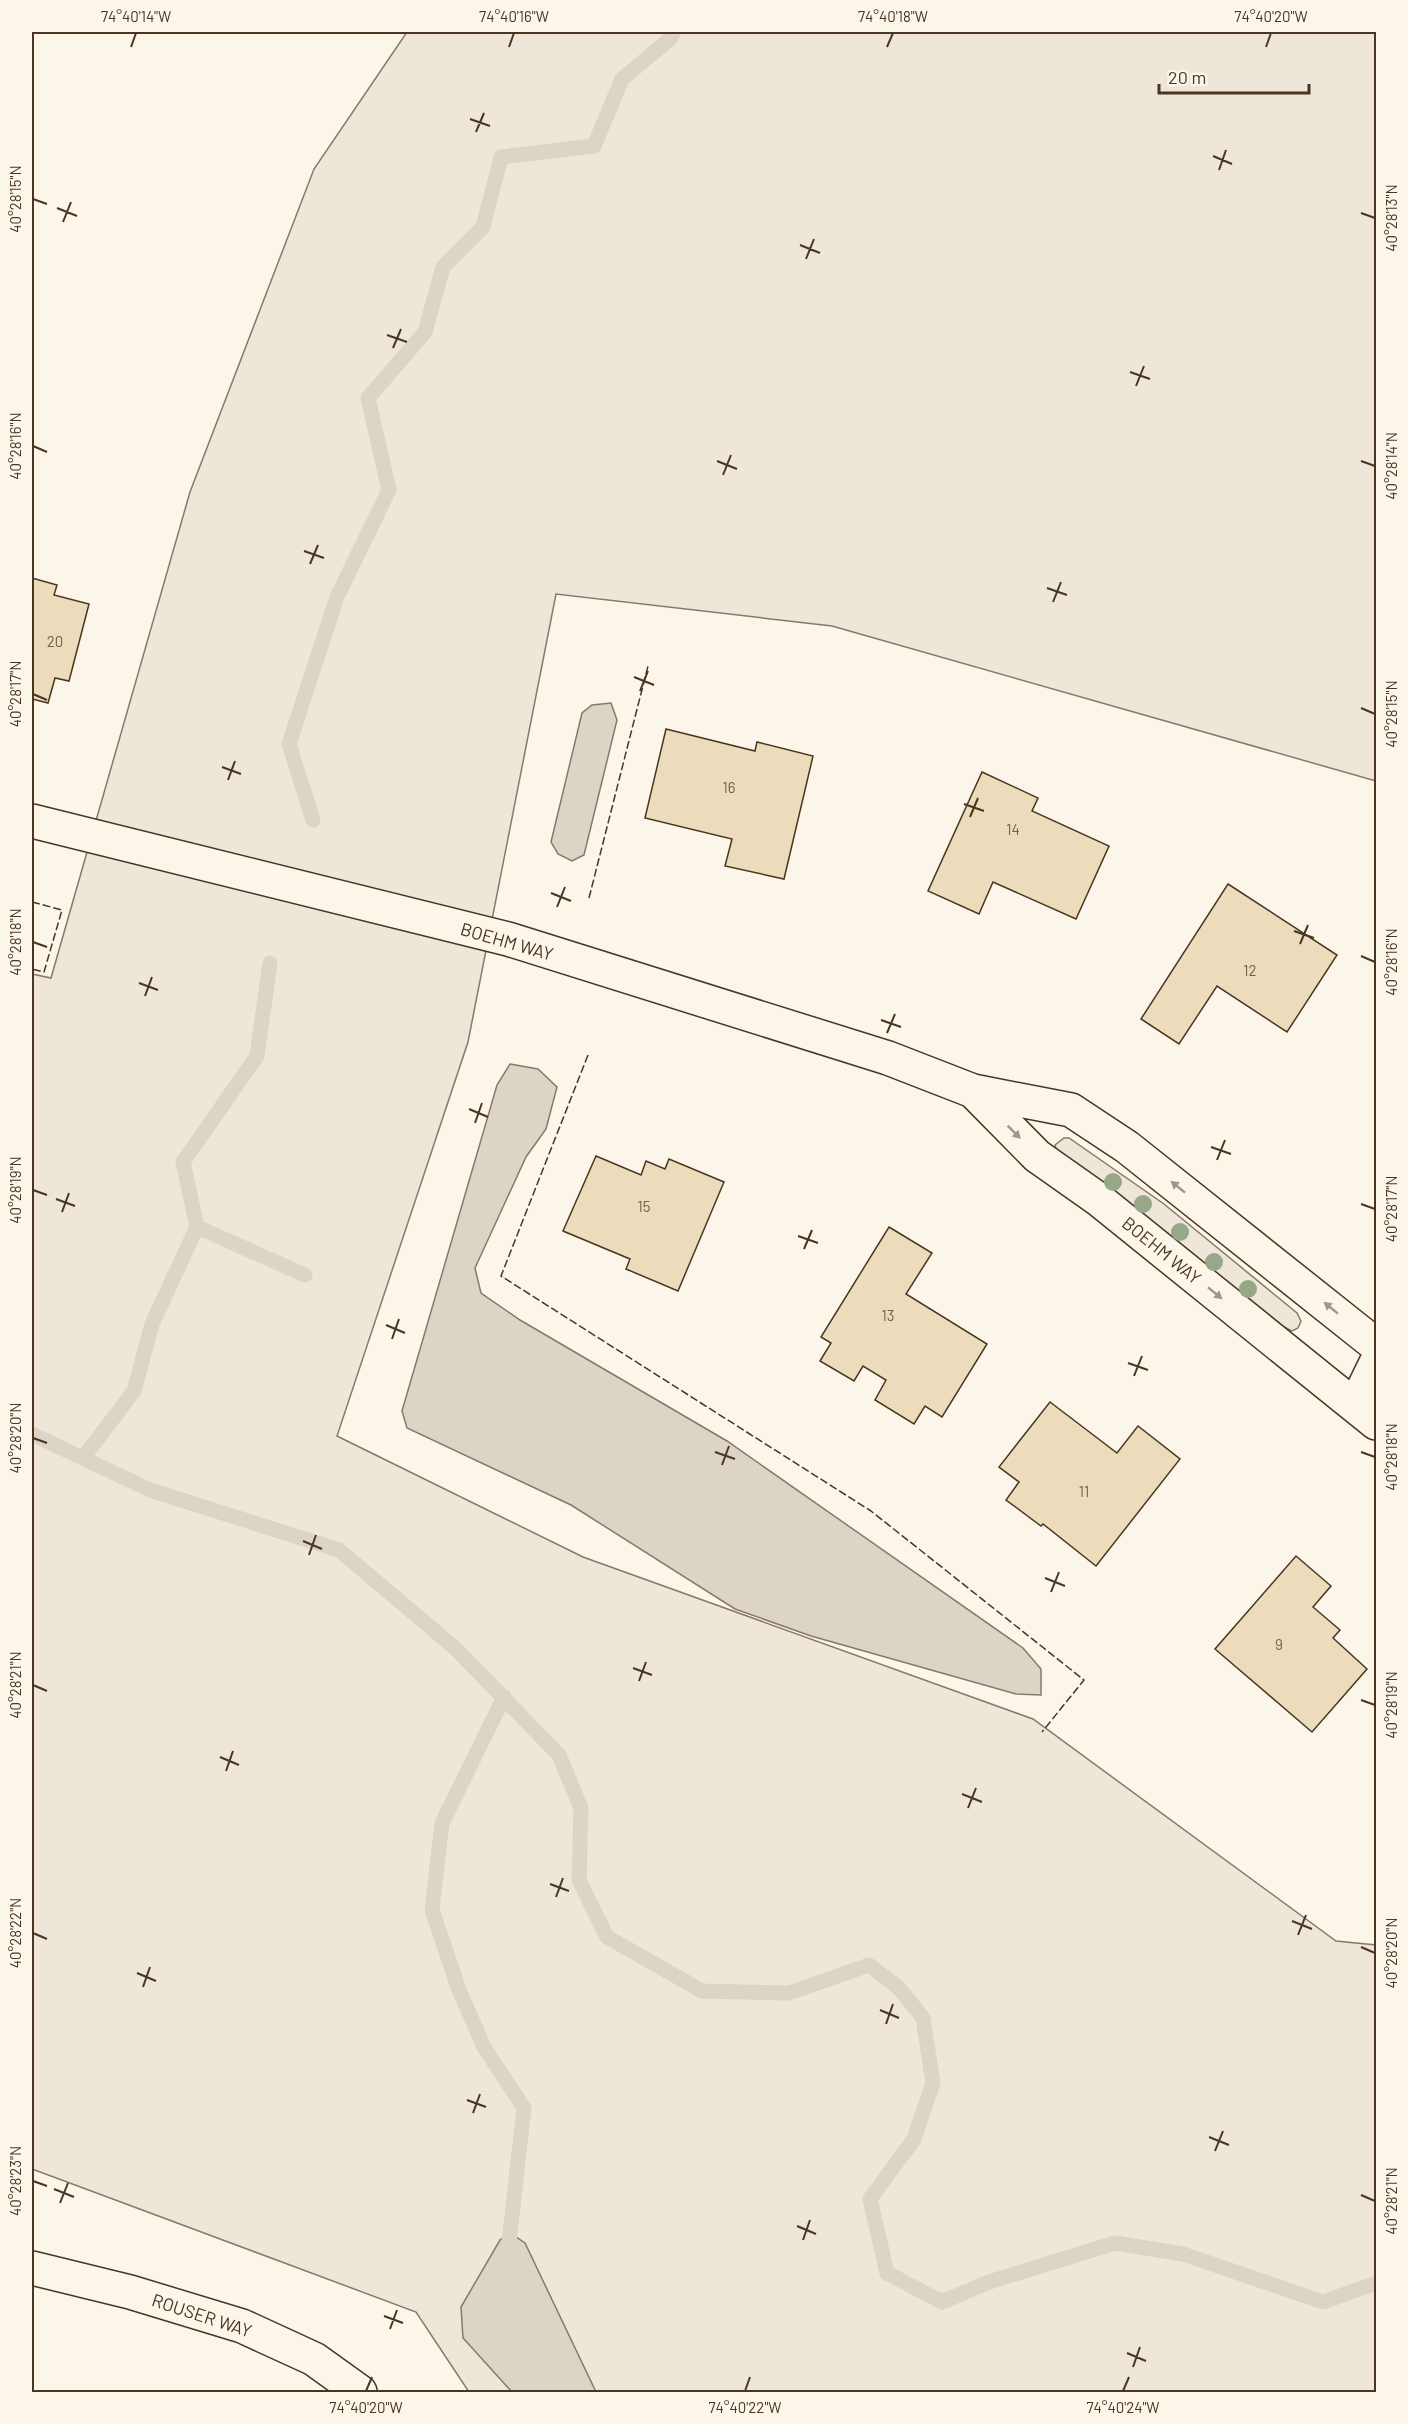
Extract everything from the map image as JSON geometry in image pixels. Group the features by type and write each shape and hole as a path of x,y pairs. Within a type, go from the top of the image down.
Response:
{"street":[{"name":"BOEHM WAY","path":"32,821 508,939 888,1058 973,1091 1071,1110 1127,1146 1377,1345"},
{"name":"BOEHM WAY","path":"973,1091 1037,1156 1098,1199 1366,1415 1377,1363"},
{"name":"ROUSER WAY","path":"32,2268 130,2292 242,2326 314,2359 360,2392"}],"shaded area":[{"path":"407,32 1376,32 1376,781 832,626 556,594 468,1042 337,1436 583,1557 1033,1719 1336,1941 1376,1945 1376,2392 469,2392 416,2312 32,2169 32,974 51,978 190,492 314,169"},
{"path":"611,703 617,720 584,855 572,861 558,854 551,842 582,713 592,705"},
{"path":"510,1064 538,1069 557,1087 546,1129 526,1157 475,1268 481,1293 520,1320 727,1441 1023,1648 1041,1669 1041,1695 1016,1694 811,1636 735,1609 571,1505 407,1428 402,1411 497,1085"},
{"path":"1064,1138 1069,1138 1164,1204 1297,1313 1301,1321 1298,1328 1292,1331 1284,1327 1138,1210 1057,1153 1055,1145"},
{"path":"510,2233 525,2243 596,2392 512,2392 463,2338 461,2307 500,2240"}],"building":[{"path":"32,578 57,585 54,595 89,604 69,681 55,678 48,703 32,699"},
{"path":"666,729 755,751 757,742 813,756 784,879 725,866 732,839 645,818"},
{"path":"982,772 1038,798 1032,811 1109,846 1076,919 993,882 979,914 928,891"},
{"path":"1228,884 1337,955 1287,1032 1217,986 1179,1044 1141,1019"},
{"path":"596,1156 641,1175 646,1161 665,1169 669,1159 724,1182 678,1291 626,1269 630,1259 563,1231"},
{"path":"889,1227 932,1253 906,1294 987,1344 942,1417 925,1406 914,1424 875,1400 886,1380 863,1366 854,1381 820,1361 831,1343 821,1337"},
{"path":"1050,1402 1117,1453 1138,1426 1180,1459 1096,1566 1043,1524 1041,1526 1006,1500 1019,1482 999,1467"},
{"path":"1296,1556 1331,1586 1313,1607 1340,1630 1333,1638 1367,1669 1312,1732 1215,1649"}],"waterway":[{"path":"313,820 289,744 337,597 389,490 368,398 425,332 443,267 483,227 501,157 594,146 622,79 670,39 674,32"},
{"path":"83,1458 134,1391 152,1324 197,1227 183,1162 257,1056 270,963"},
{"path":"197,1227 305,1275"},
{"path":"32,1434 150,1490 339,1550 455,1648 559,1755 581,1808 579,1880 607,1937 702,1991 789,1993 869,1965 899,1988 923,2018 933,2083 914,2139 870,2199 887,2273 942,2302 989,2282 1115,2243 1183,2254 1323,2302 1376,2283"},
{"path":"504,1697 442,1823 432,1910 459,1990 484,2047 524,2108 509,2242"}],"fence":[{"path":"589,898 648,666"},
{"path":"32,902 62,910 44,972 32,969"},
{"path":"588,1055 501,1276 871,1511 1084,1680 1042,1732"}]}
